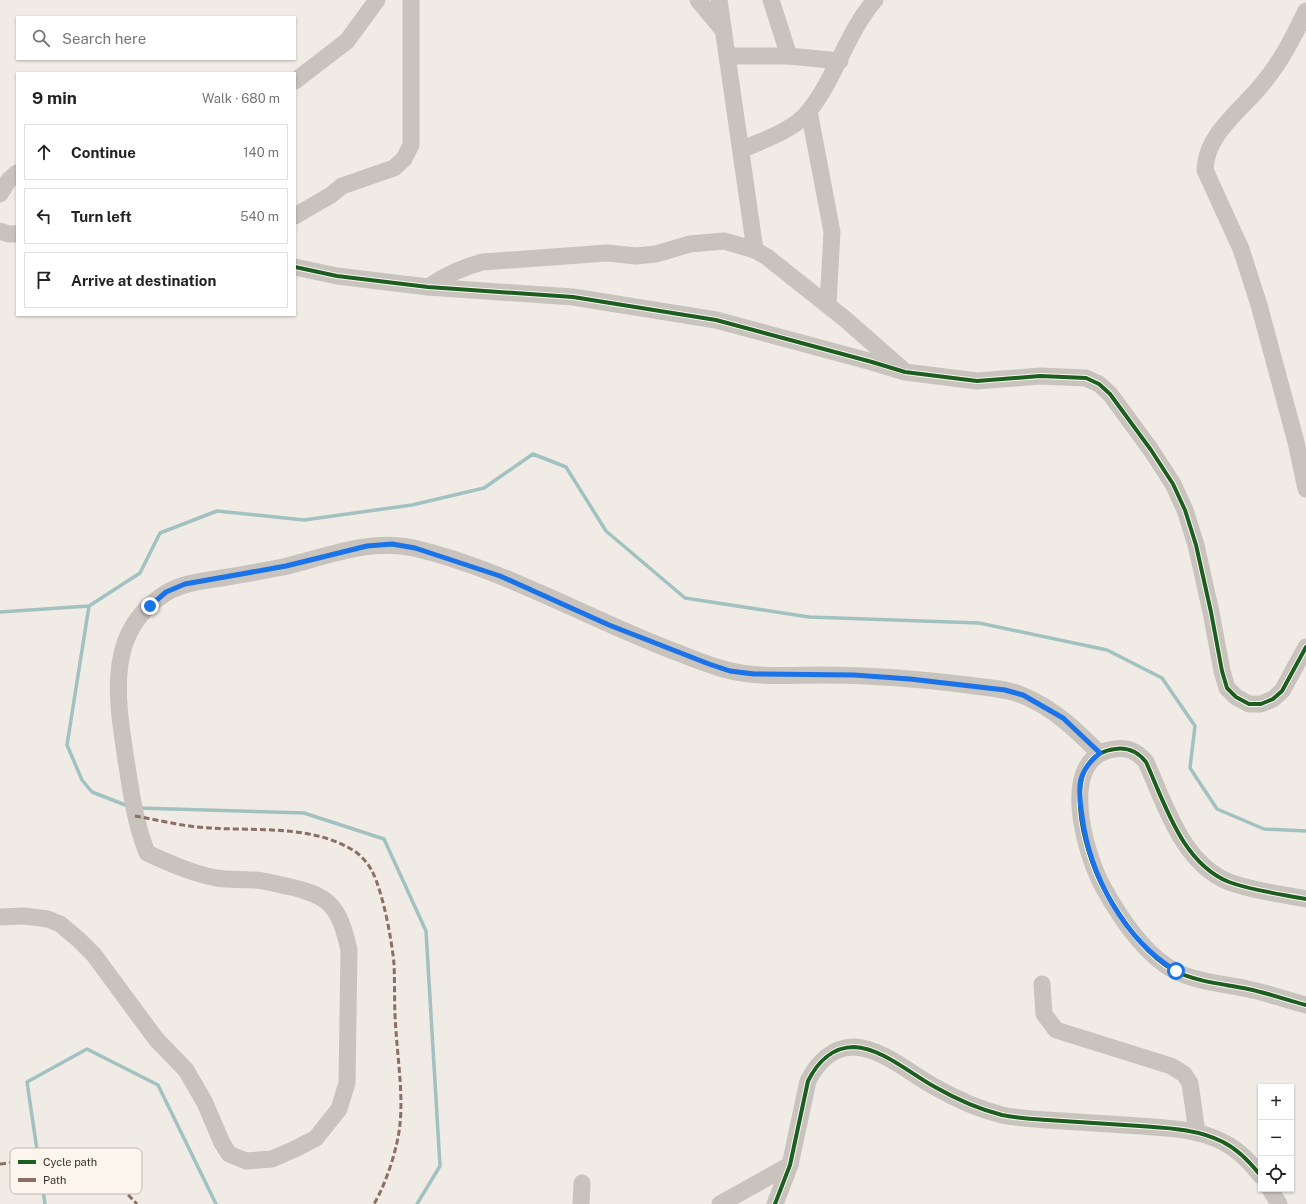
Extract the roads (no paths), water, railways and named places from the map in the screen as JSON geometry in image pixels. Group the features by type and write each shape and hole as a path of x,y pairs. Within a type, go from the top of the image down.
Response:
{"street":[{"path":"296,80 346,42 377,0"},
{"path":"296,215 331,195 342,186 394,168 404,159 411,145 411,0"},
{"path":"698,0 723,30"},
{"path":"719,0 755,250"},
{"path":"771,0 789,56"},
{"path":"741,150 789,128 809,111 840,61 861,17 875,0"},
{"path":"1306,11 1281,60 1263,83 1228,121 1213,142 1206,156 1205,170 1241,249 1250,277 1296,442 1306,489"},
{"path":"728,56 789,56 840,61"},
{"path":"809,111 832,232 828,305"},
{"path":"0,194 9,180 16,174"},
{"path":"0,231 9,234 16,234"},
{"path":"428,287 459,269 483,262 607,252 636,256 656,254 690,244 724,241 755,250 768,257 876,345 905,372"},
{"path":"296,267 337,276 428,287 574,297 716,320 905,372 977,381 1040,376 1086,378 1099,384 1110,394 1151,450 1173,484 1185,510 1196,546 1211,612 1222,671 1227,688 1236,697 1249,704 1261,704 1273,699 1282,691 1306,647"},
{"path":"0,917 24,916 48,919 60,924 94,955 141,1021 186,1070 205,1103 222,1143 229,1154 246,1161 272,1159 316,1138 340,1109 347,1083 349,950 345,931 336,913 324,898 311,893 255,880 217,878 180,868 147,853 138,832 133,808 118,701 118,669 126,637 136,620 166,592 185,584 286,566 367,546 392,544 415,548 500,576 651,642 730,671 754,674 854,675 903,678 1005,690 1023,695 1063,718 1100,753"},
{"path":"1306,899 1229,882 1216,875 1203,865 1178,835 1146,762 1141,755 1132,750 1123,748 1113,749 1100,753 1086,765 1082,774 1079,793 1084,834 1092,861 1102,886 1114,906 1145,947 1161,962 1176,971 1204,981 1249,989 1306,1005"},
{"path":"1042,984 1044,1014 1056,1030 1171,1066 1184,1074 1190,1083 1197,1133"},
{"path":"775,1204 790,1165 808,1081 814,1069 830,1054 853,1047 867,1049 879,1054 935,1088 978,1108 1003,1115 1070,1122 1162,1127 1197,1133 1222,1141 1232,1147 1252,1164 1258,1172"},
{"path":"720,1204 790,1165"},
{"path":"581,1204 582,1183"},
{"path":"1272,1192 1279,1204"}],"waterway":[{"path":"0,612 89,606 140,573 160,533 217,511 304,520 412,505 484,488 533,454 566,467 606,531 685,598 809,617 979,623 1107,650 1162,678 1195,726 1190,768 1217,809 1264,829 1306,831"},
{"path":"89,606 67,745 82,780 92,792 128,806"},
{"path":"138,808 304,813 384,839 426,931 440,1166 417,1204"},
{"path":"37,1148 27,1082 87,1049 158,1085 216,1204"},
{"path":"44,1194 45,1204"}]}
